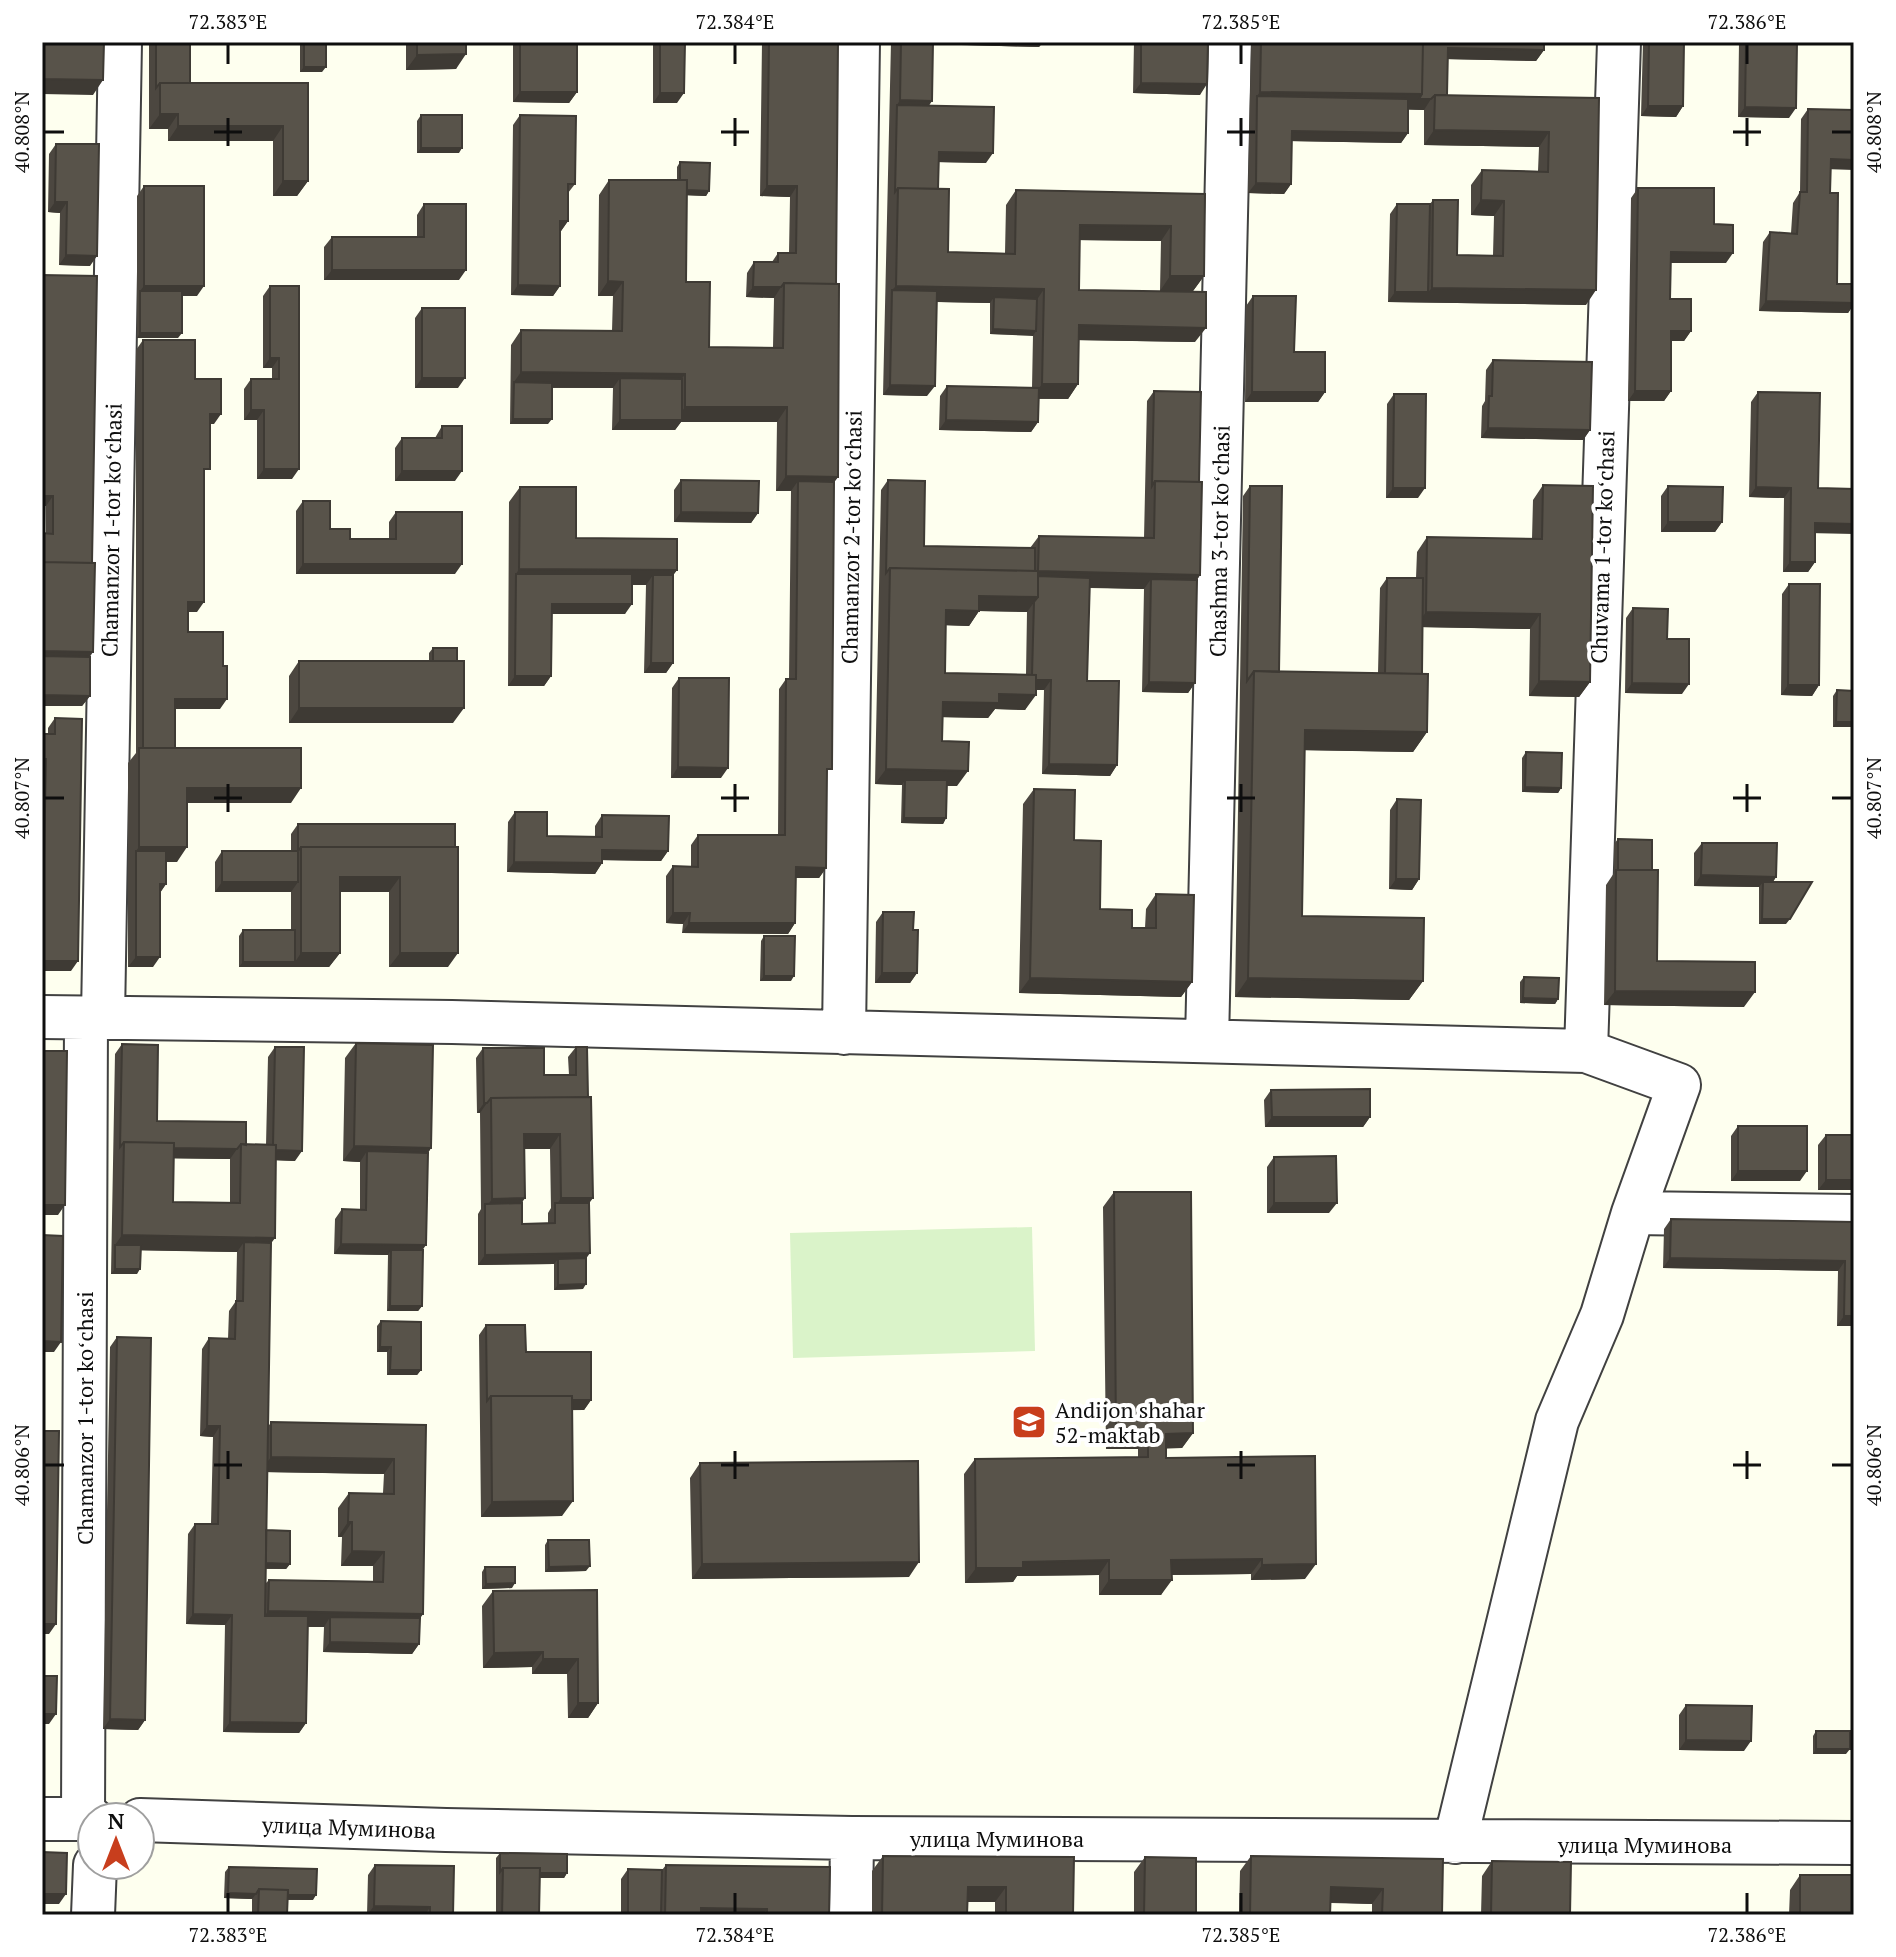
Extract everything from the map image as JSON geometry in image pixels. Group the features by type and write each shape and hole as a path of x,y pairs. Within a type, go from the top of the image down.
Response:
{"street":[{"name":"Chamanzor 1-tor koʻchasi","path":"88,1801 94,1017 120,42"},
{"name":"Chamanzor 2-tor koʻchasi","path":"844,1033 858,42"},
{"name":"Chashma 3-tor koʻchasi","path":"1207,1041 1230,42"},
{"name":"Chuvama 1-tor koʻchasi","path":"1586,1051 1619,42"},
{"path":"42,1017 463,1022 1586,1051 1679,1085 1633,1213 1602,1315 1557,1421 1455,1842"},
{"path":"1633,1213 1854,1216"},
{"path":"42,1819 76,1819"},
{"name":"улица Муминова","path":"156,1821 852,1838 1854,1843"},
{"path":"851,1915 852,1838"},
{"path":"93,1915 94,1881"}],"green space":[{"path":"1032,1227 1035,1351 793,1358 790,1233"}],"building":[{"path":"42,42 104,42 103,80 42,79"},
{"path":"156,42 190,42 190,83 160,83 156,88"},
{"path":"304,42 326,42 326,67 304,67"},
{"path":"417,42 466,42 466,54 417,55"},
{"path":"520,42 577,42 577,92 520,92"},
{"path":"660,42 685,42 684,93 660,93"},
{"path":"769,42 838,42 836,284 784,283 781,287 753,287 754,262 778,262 778,253 796,253 797,186 767,186"},
{"path":"901,42 933,42 932,101 900,100"},
{"path":"1141,42 1208,42 1207,84 1141,83"},
{"path":"1261,42 1423,42 1422,94 1260,92"},
{"path":"1423,42 1544,42 1544,50 1448,48 1447,95 1419,99 1422,94"},
{"path":"1649,42 1684,42 1683,106 1648,106"},
{"path":"1746,42 1797,42 1796,108 1745,107"},
{"path":"160,83 308,83 308,181 283,181 283,126 178,126 178,114 160,114"},
{"path":"1435,95 1599,98 1596,290 1432,288 1433,200 1458,200 1457,255 1503,256 1504,201 1481,200 1482,170 1548,172 1549,132 1434,130"},
{"path":"1257,96 1408,99 1408,133 1292,131 1291,184 1256,183"},
{"path":"897,105 994,107 993,153 939,152 938,189 898,188 895,192"},
{"path":"1808,109 1854,110 1854,160 1831,159 1830,193 1838,193 1837,284 1854,284 1854,303 1766,301 1770,232 1797,234 1800,192 1807,192"},
{"path":"421,115 462,115 462,148 421,148"},
{"path":"520,115 576,116 575,184 568,184 568,221 560,221 560,286 518,285"},
{"path":"56,144 99,144 97,256 66,255 67,202 55,202"},
{"path":"680,162 710,163 709,191 687,190 687,180 680,180"},
{"path":"609,180 687,180 686,282 710,282 709,347 783,348 784,283 839,284 838,477 786,476 787,407 685,407 685,374 521,372 521,330 622,331 623,282 608,281"},
{"path":"144,186 204,186 204,286 144,286"},
{"path":"898,188 949,189 948,252 1015,254 1016,190 1205,194 1204,276 1170,276 1171,226 1080,225 1079,290 1206,292 1206,328 1079,325 1078,384 1042,384 1044,289 896,286"},
{"path":"1638,188 1714,188 1714,224 1733,225 1733,253 1671,252 1670,299 1691,299 1691,331 1671,331 1671,391 1635,391"},
{"path":"424,204 466,204 466,270 332,270 332,237 424,237"},
{"path":"1397,204 1430,204 1428,292 1395,292"},
{"path":"42,275 97,276 92,563 42,562 42,533 53,534 53,496 42,496"},
{"path":"270,286 299,286 299,469 264,469 264,410 251,410 251,379 279,379 279,358 270,358"},
{"path":"892,290 937,291 935,386 890,385"},
{"path":"140,291 182,291 182,333 140,333"},
{"path":"1253,296 1296,296 1294,352 1325,352 1325,392 1252,392"},
{"path":"994,297 1037,299 1036,331 993,329"},
{"path":"422,308 465,308 465,378 422,378"},
{"path":"143,340 195,340 195,379 221,379 221,414 210,414 210,469 204,469 204,602 188,602 188,632 223,632 227,699 175,699 175,748 143,748"},
{"path":"1493,360 1592,362 1590,430 1488,428"},
{"path":"620,378 682,379 682,420 620,420"},
{"path":"514,382 552,383 552,419 513,419"},
{"path":"947,386 1039,388 1038,422 946,420"},
{"path":"1154,391 1201,392 1199,482 1155,481 1152,486"},
{"path":"1758,392 1820,393 1818,488 1854,489 1854,524 1815,523 1815,562 1790,562 1791,488 1756,487"},
{"path":"1394,394 1426,394 1425,488 1393,488"},
{"path":"442,426 462,426 462,471 402,471 402,438 442,438"},
{"path":"681,480 759,481 758,513 681,512"},
{"path":"888,480 925,481 924,546 1035,548 1035,571 890,568 886,573"},
{"path":"798,481 834,482 832,769 827,769 826,868 796,867 795,923 689,923 690,913 673,913 673,866 698,867 698,835 785,835 786,679 796,679"},
{"path":"1155,481 1202,482 1200,575 1038,571 1039,536 1154,538"},
{"path":"1543,485 1593,486 1590,682 1539,681 1540,614 1426,612 1427,537 1542,539"},
{"path":"1250,486 1282,486 1279,672 1254,671 1247,681"},
{"path":"1668,486 1723,487 1722,522 1668,522"},
{"path":"520,487 576,487 576,538 677,539 677,570 519,569"},
{"path":"303,501 330,501 330,529 350,529 350,539 396,539 396,512 462,512 462,564 303,564"},
{"path":"42,562 95,563 93,652 42,651"},
{"path":"890,568 1038,571 1038,597 979,596 979,611 946,610 945,673 1036,675 1036,695 999,694 999,703 943,702 942,741 969,742 968,771 886,769"},
{"path":"516,574 632,574 632,604 552,604 551,676 515,676"},
{"path":"653,575 673,575 673,663 651,663"},
{"path":"1038,576 1090,578 1087,681 1119,681 1117,765 1049,764 1051,680 1036,680 1036,675 1032,675 1034,602 1038,597"},
{"path":"1387,578 1423,578 1422,674 1385,673"},
{"path":"1151,579 1197,580 1195,683 1149,682"},
{"path":"1789,584 1820,584 1819,685 1788,685"},
{"path":"1633,608 1668,609 1667,639 1689,639 1689,684 1632,683"},
{"path":"433,648 457,648 457,661 433,661"},
{"path":"42,656 90,657 90,696 42,695"},
{"path":"299,661 464,661 464,708 299,708"},
{"path":"1254,671 1428,674 1427,732 1305,730 1302,916 1424,918 1423,981 1248,978"},
{"path":"679,678 729,678 728,768 678,767"},
{"path":"1837,690 1854,691 1854,722 1836,722"},
{"path":"55,718 82,719 78,961 42,961 46,759 42,759 42,734 55,734"},
{"path":"139,748 301,748 301,788 187,788 187,847 139,847"},
{"path":"1526,752 1562,753 1561,788 1525,787"},
{"path":"905,780 947,780 946,818 904,818"},
{"path":"1034,789 1075,790 1074,840 1101,841 1100,909 1132,910 1132,928 1156,928 1156,894 1194,895 1192,982 1030,978"},
{"path":"1397,799 1421,800 1419,879 1396,879"},
{"path":"515,812 547,812 547,836 602,837 602,815 669,816 668,851 602,850 602,863 514,862"},
{"path":"298,824 455,824 455,847 301,847 298,851"},
{"path":"1618,839 1652,840 1652,870 1618,870"},
{"path":"1702,843 1777,843 1776,877 1701,875"},
{"path":"301,847 458,847 458,953 400,953 400,877 340,877 340,953 301,953"},
{"path":"136,851 166,851 166,884 160,884 160,957 136,957"},
{"path":"222,851 298,851 298,882 222,882"},
{"path":"1616,870 1658,870 1657,961 1755,962 1755,992 1615,991"},
{"path":"1763,882 1812,882 1790,919 1762,919"},
{"path":"883,912 914,912 913,930 918,930 917,973 882,973"},
{"path":"243,930 295,930 295,962 243,962"},
{"path":"764,936 795,936 794,976 764,976"},
{"path":"1524,977 1559,978 1558,999 1523,998"},
{"path":"356,1043 433,1045 431,1148 354,1146"},
{"path":"122,1044 158,1045 157,1121 246,1122 246,1145 241,1144 237,1149 174,1148 174,1143 124,1142 120,1147"},
{"path":"275,1047 304,1047 302,1151 276,1150 276,1145 273,1145"},
{"path":"576,1047 587,1047 588,1097 491,1098 484,1103 483,1048 544,1048 544,1075 576,1075"},
{"path":"42,1051 67,1051 65,1205 42,1205"},
{"path":"1370,1089 1370,1117 1272,1117 1271,1090"},
{"path":"591,1097 593,1198 561,1198 560,1134 524,1134 525,1198 492,1199 491,1098"},
{"path":"1738,1126 1807,1126 1807,1171 1738,1171"},
{"path":"1826,1135 1854,1135 1854,1180 1826,1180"},
{"path":"124,1142 174,1143 173,1202 240,1203 241,1144 276,1145 275,1238 122,1235"},
{"path":"367,1151 428,1153 426,1245 341,1244 342,1209 366,1210"},
{"path":"1336,1156 1337,1203 1274,1203 1274,1157"},
{"path":"1114,1192 1191,1192 1193,1433 1166,1434 1166,1458 1315,1456 1316,1564 1262,1565 1262,1559 1171,1560 1172,1580 1109,1580 1109,1560 1023,1562 1023,1568 976,1568 975,1459 1148,1457 1148,1434 1116,1434"},
{"path":"522,1203 522,1224 555,1223 555,1203 589,1203 590,1253 485,1255 485,1204"},
{"path":"1671,1219 1854,1222 1854,1316 1844,1316 1845,1261 1670,1258"},
{"path":"42,1235 63,1236 61,1342 42,1341"},
{"path":"244,1242 271,1243 265,1616 308,1616 306,1723 230,1722 232,1615 193,1614 195,1524 218,1524 220,1426 207,1426 209,1338 235,1339 236,1301 243,1301"},
{"path":"115,1245 141,1245 140,1269 115,1269"},
{"path":"391,1250 423,1250 422,1306 390,1306"},
{"path":"586,1258 586,1284 558,1285 558,1259"},
{"path":"381,1321 421,1322 421,1370 390,1370 391,1347 380,1347"},
{"path":"486,1325 525,1325 526,1352 591,1352 591,1400 572,1400 572,1396 491,1396 487,1401"},
{"path":"117,1337 151,1338 145,1720 110,1719"},
{"path":"491,1396 572,1396 573,1501 492,1502"},
{"path":"271,1422 426,1425 423,1614 268,1611 269,1580 383,1582 384,1552 352,1551 352,1522 348,1522 349,1493 394,1494 394,1459 271,1457"},
{"path":"42,1431 59,1431 56,1624 42,1624"},
{"path":"918,1461 919,1562 702,1564 700,1463"},
{"path":"266,1530 290,1531 290,1564 266,1563"},
{"path":"548,1540 589,1540 590,1566 549,1567"},
{"path":"485,1567 515,1567 515,1583 486,1584"},
{"path":"597,1590 598,1703 578,1703 578,1659 543,1659 543,1652 494,1653 493,1591"},
{"path":"330,1617 420,1618 419,1644 330,1642"},
{"path":"42,1676 57,1676 56,1714 42,1714"},
{"path":"1686,1705 1752,1706 1751,1741 1686,1740"},
{"path":"1816,1731 1850,1731 1850,1749 1816,1749"},
{"path":"42,1852 67,1853 66,1894 42,1894"},
{"path":"500,1853 567,1854 567,1873 540,1873 540,1868 503,1868 500,1872"},
{"path":"883,1856 1074,1857 1073,1915 1006,1915 1006,1887 968,1887 967,1915 882,1915"},
{"path":"1251,1856 1443,1859 1442,1915 1382,1915 1383,1889 1331,1887 1330,1915 1250,1915"},
{"path":"1145,1857 1196,1858 1196,1915 1144,1915"},
{"path":"1492,1861 1571,1862 1570,1915 1491,1915"},
{"path":"375,1865 454,1866 453,1915 430,1915 430,1907 374,1906"},
{"path":"666,1865 830,1867 829,1915 767,1915 767,1909 701,1908 701,1915 665,1915"},
{"path":"229,1867 317,1869 316,1895 288,1895 288,1890 259,1889 256,1894 228,1893"},
{"path":"503,1868 540,1868 539,1915 502,1915"},
{"path":"628,1869 662,1870 661,1915 628,1915"},
{"path":"1800,1875 1854,1875 1854,1915 1800,1915"},
{"path":"259,1889 288,1890 287,1915 258,1915"}],"place":[{"name":"Andijon shahar 52-maktab","path":"1029,1422"}]}
